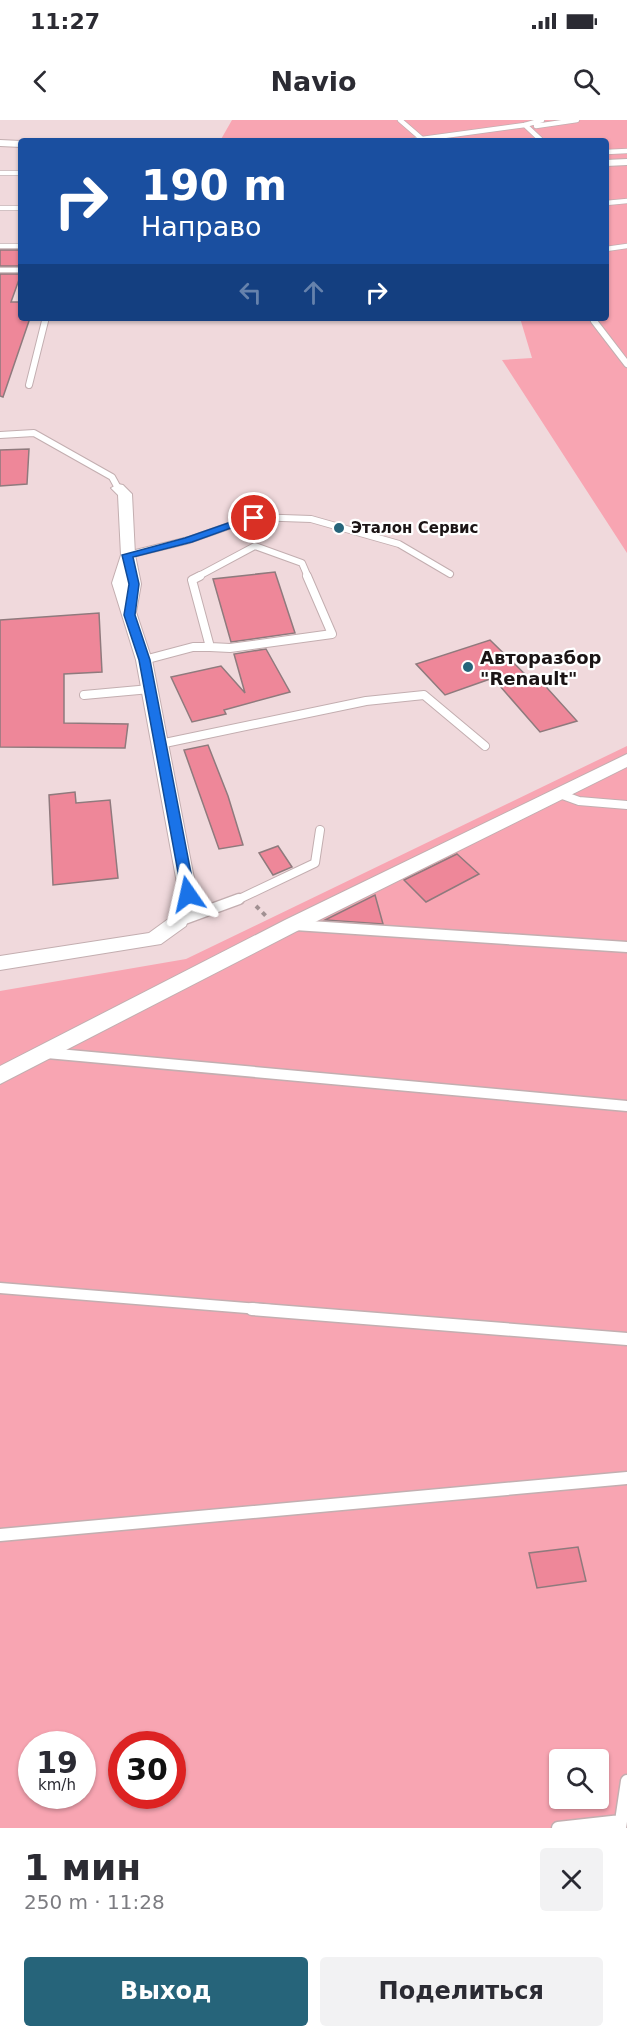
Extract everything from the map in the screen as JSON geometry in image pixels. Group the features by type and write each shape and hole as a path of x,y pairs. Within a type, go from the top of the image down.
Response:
{"street":[{"path":"0,143 18,144"},
{"path":"609,163 627,162"},
{"path":"0,963 154,939 179,921 188,894 144,660 119,583 128,555 125,494 118,488"},
{"path":"0,1076 292,925 627,760"}],"lane":[{"path":"400,120 421,138"},
{"path":"429,138 525,125 542,120"},
{"path":"525,125 534,126 577,120"},
{"path":"525,125 539,138"},
{"path":"609,153 627,151"},
{"path":"0,173 18,173"},
{"path":"609,203 627,201"},
{"path":"0,208 18,208"},
{"path":"0,246 18,246"},
{"path":"609,249 627,246"},
{"path":"0,270 18,270"},
{"path":"29,385 45,321"},
{"path":"594,321 627,364"},
{"path":"0,435 34,433 112,477 118,488"},
{"path":"128,555 189,540 254,518 310,519 399,544 450,574"},
{"path":"144,660 193,647 210,649 332,634 302,563 255,546 192,580 210,649"},
{"path":"84,695 150,689"},
{"path":"160,744 366,701 424,696 485,746"},
{"path":"557,793 579,801 627,805"},
{"path":"179,921 253,894 315,863 320,830"},
{"path":"292,925 627,947"},
{"path":"45,1053 627,1106"},
{"path":"0,1288 627,1339"},
{"path":"0,1535 627,1478"},
{"path":"558,1828 620,1825 627,1781"}],"shaded area":[{"path":"232,120 627,120 627,553 502,360 532,358 521,321 609,321 609,138 222,138"},
{"path":"627,746 627,1828 0,1828 0,991 186,959"}],"building":[{"path":"0,250 18,250 18,266 0,266"},
{"path":"0,274 18,274 18,282 11,302 18,302 18,321 29,321 3,397 0,396"},
{"path":"29,449 27,484 0,486 0,450"},
{"path":"275,572 295,633 231,642 213,579"},
{"path":"99,613 102,672 64,674 64,723 128,724 125,748 0,747 0,620"},
{"path":"490,640 532,681 539,679 577,721 540,732 493,678 445,695 416,664"},
{"path":"266,649 290,692 224,710 226,714 192,722 171,677 221,666 245,693 234,654"},
{"path":"208,745 228,796 243,845 219,849 184,750"},
{"path":"75,792 76,803 110,800 118,878 53,885 49,795"},
{"path":"278,846 292,867 273,875 259,853"},
{"path":"457,854 479,874 426,902 404,880"},
{"path":"375,895 383,924 325,920"},
{"path":"578,1547 586,1581 537,1588 529,1553"}],"place":[{"name":"Эталон Сервис","path":"339,528"},
{"name":"Авторазбор \"Renault\"","path":"468,667"}],"route":[{"path":"188,894 144,660 130,615 134,584 128,555 189,540 254,518"}]}
